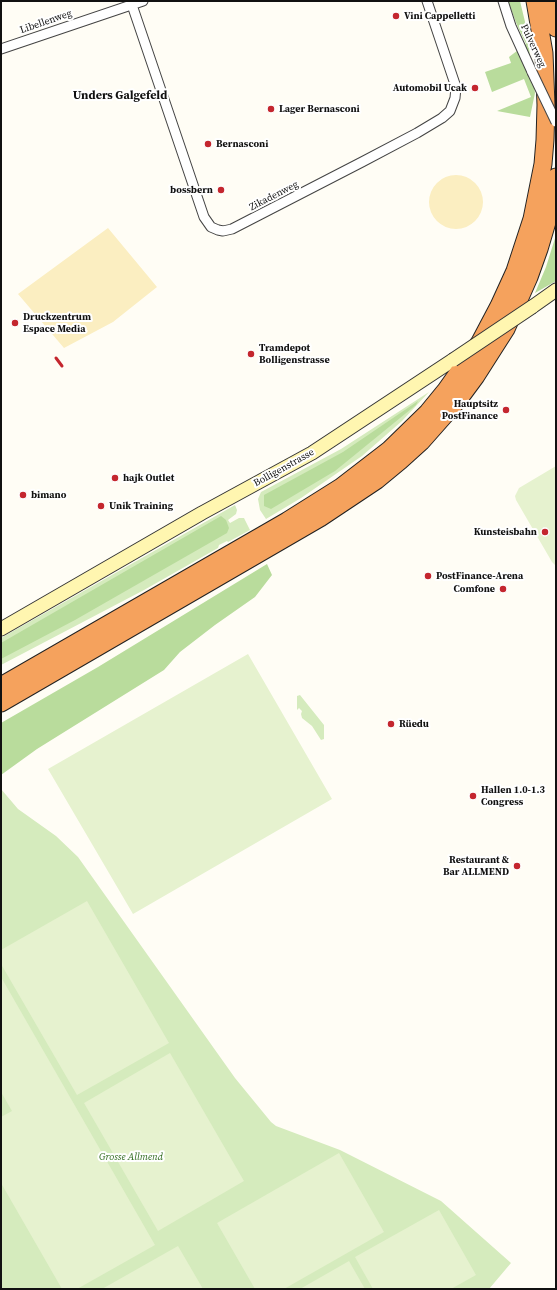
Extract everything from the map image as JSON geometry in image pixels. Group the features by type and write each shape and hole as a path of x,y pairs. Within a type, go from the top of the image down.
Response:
{"highway":[{"path":"1,698 341,487 389,450 428,412 446,390 480,342 500,306 515,271 534,212 543,164 546,105 544,53 536,1"},
{"path":"551,1 556,28"},
{"path":"1,698 320,518 377,480 421,442 476,376 506,329 515,311 539,249 547,222 556,177"}],"main road":[{"name":"Bolligenstrasse","path":"1,629 202,513 307,456 556,290"}],"street":[{"name":"Libellenweg","path":"1,49 143,1"},
{"name":"Zikadenweg","path":"132,5 205,220 212,228 223,231 231,230 260,216 369,159 417,133 442,118 450,111 455,98 456,87 427,1"},
{"name":"Pulverweg","path":"503,1 511,26 556,122"}],"green space":[{"path":"508,1 520,1 526,26 535,93 530,117 497,111 531,97 524,79 492,92 485,72 511,63 509,57 526,44"},
{"path":"556,235 556,281 535,293 546,267"},
{"path":"429,392 402,421 362,456 301,498 266,519 260,510 258,499 261,492 341,449"},
{"path":"418,401 416,405 335,471 271,509 264,506 264,495 343,452"},
{"name":"Kunsteisbahn","path":"556,466 556,566 552,562 515,496 519,488"},
{"path":"235,505 237,510 236,514 228,520 230,523 239,518 244,518 250,530 228,542 227,541 219,545 218,548 144,590 1,665 1,638"},
{"path":"221,516 226,520 229,528 227,533 75,620 1,659 1,643"},
{"path":"267,564 272,575 255,597 180,652 164,670 37,749 1,775 1,723 98,667"},
{"path":"248,654 332,799 133,914 48,769"},
{"path":"300,695 324,725 324,739 321,740 312,726 302,718 302,711 299,708 297,710 297,696"},
{"name":"Grosse Allmend","path":"1,789 18,809 56,836 78,857 235,1078 271,1122 276,1126 340,1150 441,1201 511,1263 489,1289 1,1289"},
{"path":"87,901 169,1043 77,1095 1,964 1,950"},
{"path":"1,977 155,1245 77,1289 62,1289 1,1183 1,1117 12,1111 1,1092"},
{"path":"170,1053 244,1181 158,1231 84,1103"},
{"path":"339,1153 384,1232 284,1289 255,1289 217,1223"},
{"path":"439,1210 476,1275 451,1289 373,1289 355,1257"},
{"path":"178,1246 203,1289 102,1289"},
{"path":"349,1261 365,1289 300,1289"}],"sand":[{"path":"456,175 466,177 475,183 481,192 483,202 481,212 475,221 466,227 456,229 446,227 437,221 431,212 429,202 431,192 437,183 446,177"},
{"path":"108,228 157,287 113,322 64,348 18,294"}],"railway":[{"path":"56,358 62,366"}],"place":[{"name":"Vini Cappelletti","path":"396,16"},
{"name":"Automobil Ucak","path":"475,88"},
{"name":"Lager Bernasconi","path":"271,109"},
{"name":"Bernasconi","path":"208,144"},
{"name":"bossbern","path":"221,190"},
{"name":"Druckzentrum Espace Media","path":"15,323"},
{"name":"Tramdepot Bolligenstrasse","path":"251,354"},
{"name":"Hauptsitz PostFinance","path":"506,410"},
{"name":"hajk Outlet","path":"115,478"},
{"name":"bimano","path":"23,495"},
{"name":"Unik Training","path":"101,506"},
{"name":"Kunsteisbahn","path":"545,532"},
{"name":"PostFinance-Arena","path":"428,576"},
{"name":"Comfone","path":"503,589"},
{"name":"Rüedu","path":"391,724"},
{"name":"Hallen 1.0-1.3 Congress","path":"473,796"},
{"name":"Restaurant & Bar ALLMEND","path":"517,866"}],"district":[{"name":"Unders Galgefeld","path":"120,96"}]}
